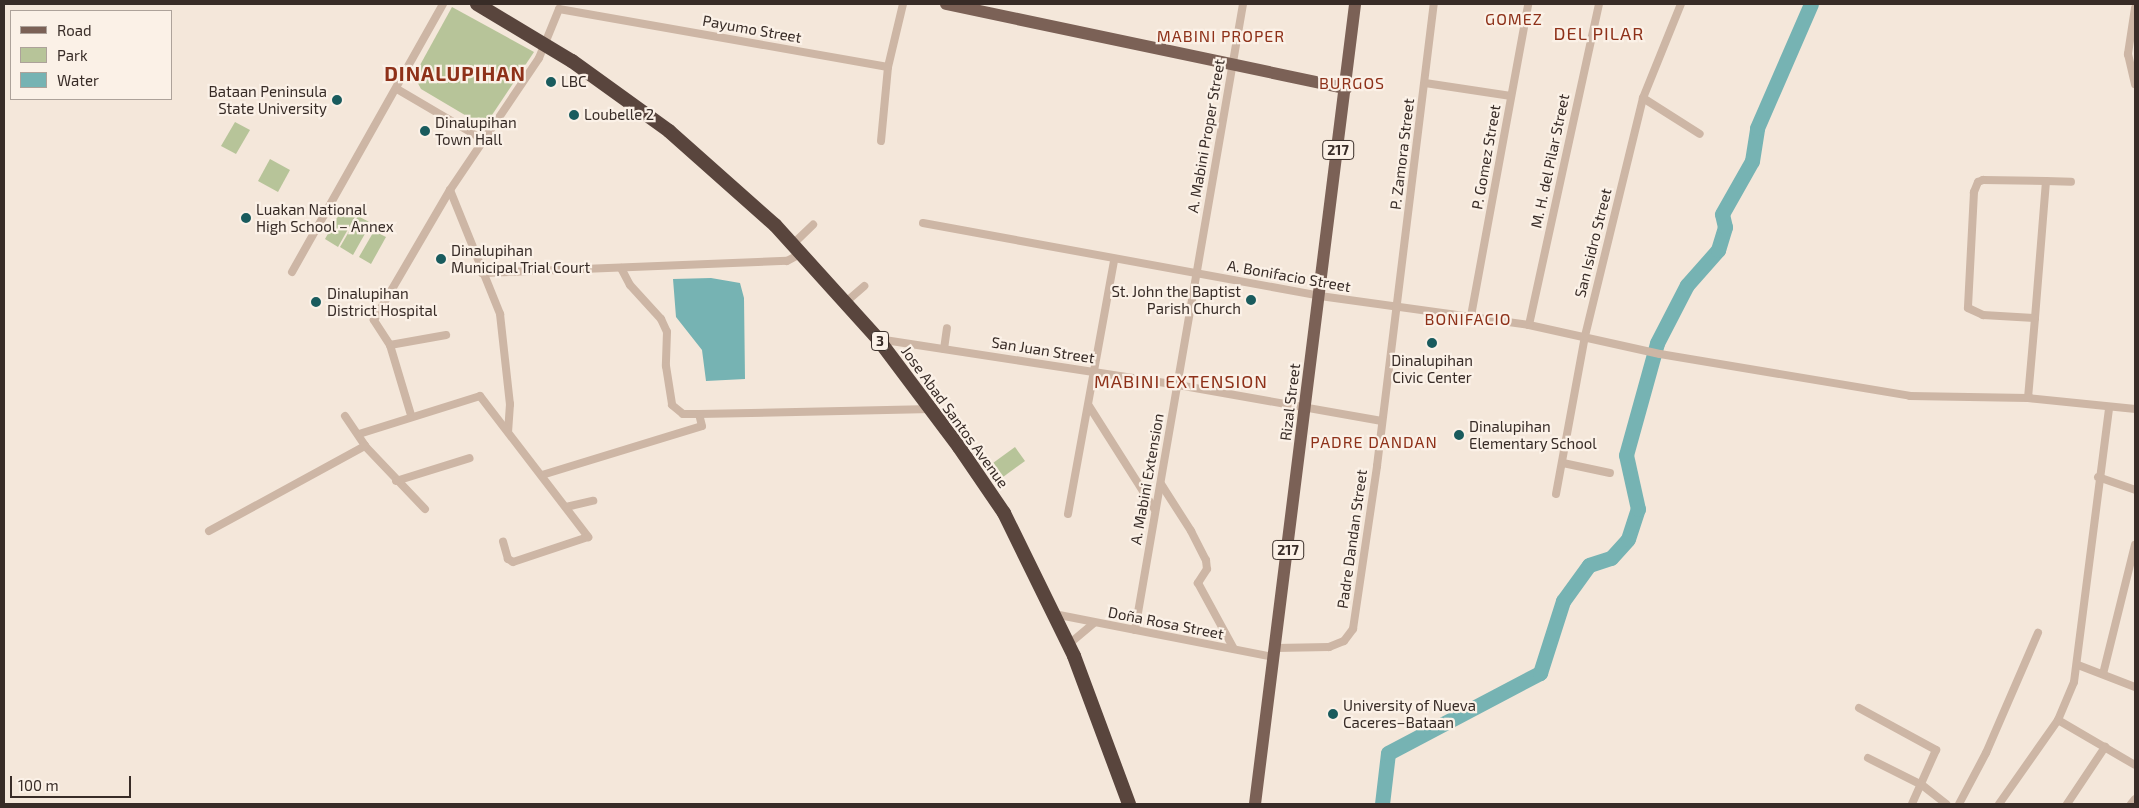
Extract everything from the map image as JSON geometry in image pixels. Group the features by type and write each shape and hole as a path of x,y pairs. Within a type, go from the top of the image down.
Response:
{"highway":[{"name":"Jose Abad Santos Avenue","path":"477,4 546,44 600,80 669,131 797,248 847,301 878,339 932,409 1004,513 1069,644 1104,729 1129,804"}],"main road":[{"path":"946,4 1232,62 1346,88"},
{"name":"Rizal Street","path":"1255,804 1346,88 1354,4"}],"street":[{"path":"292,272 397,89 443,4"},
{"path":"881,141 888,67 903,4"},
{"name":"A. Mabini Proper Street","path":"1196,273 1243,4"},
{"name":"P. Zamora Street","path":"1396,308 1434,4"},
{"name":"P. Gomez Street","path":"1471,316 1528,4"},
{"name":"M. H. del Pilar Street","path":"1529,324 1599,4"},
{"name":"San Isidro Street","path":"1556,494 1585,336 1643,98 1680,4"},
{"path":"2135,8 2128,54 2135,84"},
{"name":"Payumo Street","path":"546,44 559,9 888,67"},
{"path":"411,415 390,345 374,320 450,190 546,44"},
{"path":"1425,83 1511,96"},
{"path":"397,89 484,140"},
{"path":"1643,98 1700,134"},
{"path":"2035,318 1983,315 1968,308 1974,192 1978,182 1989,179 2071,182"},
{"path":"2028,398 2046,181"},
{"path":"450,190 500,314 510,404 508,431"},
{"name":"A. Bonifacio Street","path":"923,223 1114,260 1320,296 1396,308 1529,324 1660,354 1910,396 2028,398 2109,408 2135,409"},
{"path":"482,273 787,261 813,225"},
{"path":"1068,514 1114,260"},
{"path":"621,268 630,285 661,318 667,332 666,366 672,405 683,414 932,409"},
{"name":"A. Mabini Extension","path":"1134,630 1161,484 1196,273"},
{"path":"847,301 864,286"},
{"name":"Padre Dandan Street","path":"1275,652 1329,647 1344,641 1353,629 1396,308"},
{"path":"944,349 947,328"},
{"path":"390,345 446,335"},
{"name":"San Juan Street","path":"878,339 1178,385 1382,421"},
{"path":"358,434 411,415 480,396 588,537 513,562 508,559 503,542"},
{"path":"1089,406 1155,510"},
{"path":"2000,804 2058,720 2078,665 2098,477 2109,408"},
{"path":"542,475 702,426 699,414"},
{"path":"345,416 365,446 396,481 425,509"},
{"path":"209,531 365,446"},
{"path":"396,481 470,458"},
{"path":"1562,463 1610,473"},
{"path":"2098,477 2135,490"},
{"path":"1161,484 1191,530 1206,560 1206,570 1198,583 1234,649"},
{"path":"566,507 593,501"},
{"path":"2103,674 2135,545"},
{"name":"Doña Rosa Street","path":"1054,614 1234,649 1275,652"},
{"path":"1069,644 1094,623"},
{"path":"1959,804 1986,753 2038,633"},
{"path":"2078,665 2135,686"},
{"path":"1859,708 1935,749 1936,756 1912,804"},
{"path":"2058,720 2135,765"},
{"path":"2066,804 2105,747"},
{"path":"1868,758 1922,785 1943,803"},
{"path":"2131,804 2135,799"}],"green space":[{"path":"452,7 534,52 490,118 475,121 421,89 414,76"},
{"path":"235,122 250,130 236,154 221,146"},
{"path":"270,159 290,170 278,192 258,181"},
{"path":"343,207 356,215 338,247 325,239"},
{"path":"358,216 371,223 353,255 340,247"},
{"path":"374,231 386,237 371,264 359,257"},
{"path":"1015,447 1025,461 1003,477 993,463"}],"water":[{"path":"711,278 740,283 744,298 745,379 706,381 702,350 676,317 673,279"}],"waterway":[{"path":"1382,804 1388,753 1540,673 1563,601 1589,565 1611,558 1628,539 1638,509 1626,455 1657,343 1687,285 1718,250 1725,227 1722,214 1752,161 1757,128 1811,4"}],"place":[{"name":"LBC","path":"551,82"},
{"name":"Bataan Peninsula State University","path":"337,100"},
{"name":"Loubelle 2","path":"574,115"},
{"name":"Dinalupihan Town Hall","path":"425,131"},
{"name":"Luakan National High School – Annex","path":"246,218"},
{"name":"Dinalupihan Municipal Trial Court","path":"441,259"},
{"name":"St. John the Baptist Parish Church","path":"1251,300"},
{"name":"Dinalupihan District Hospital","path":"316,302"},
{"name":"Dinalupihan Civic Center","path":"1432,343"},
{"name":"Dinalupihan Elementary School","path":"1459,435"},
{"name":"University of Nueva Caceres–Bataan","path":"1333,714"}],"district":[{"name":"GOMEZ","path":"1514,19"},
{"name":"DEL PILAR","path":"1599,33"},
{"name":"MABINI PROPER","path":"1221,36"},
{"name":"DINALUPIHAN","path":"455,73"},
{"name":"BURGOS","path":"1352,83"},
{"name":"BONIFACIO","path":"1468,319"},
{"name":"MABINI EXTENSION","path":"1181,381"},
{"name":"PADRE DANDAN","path":"1374,442"}]}
